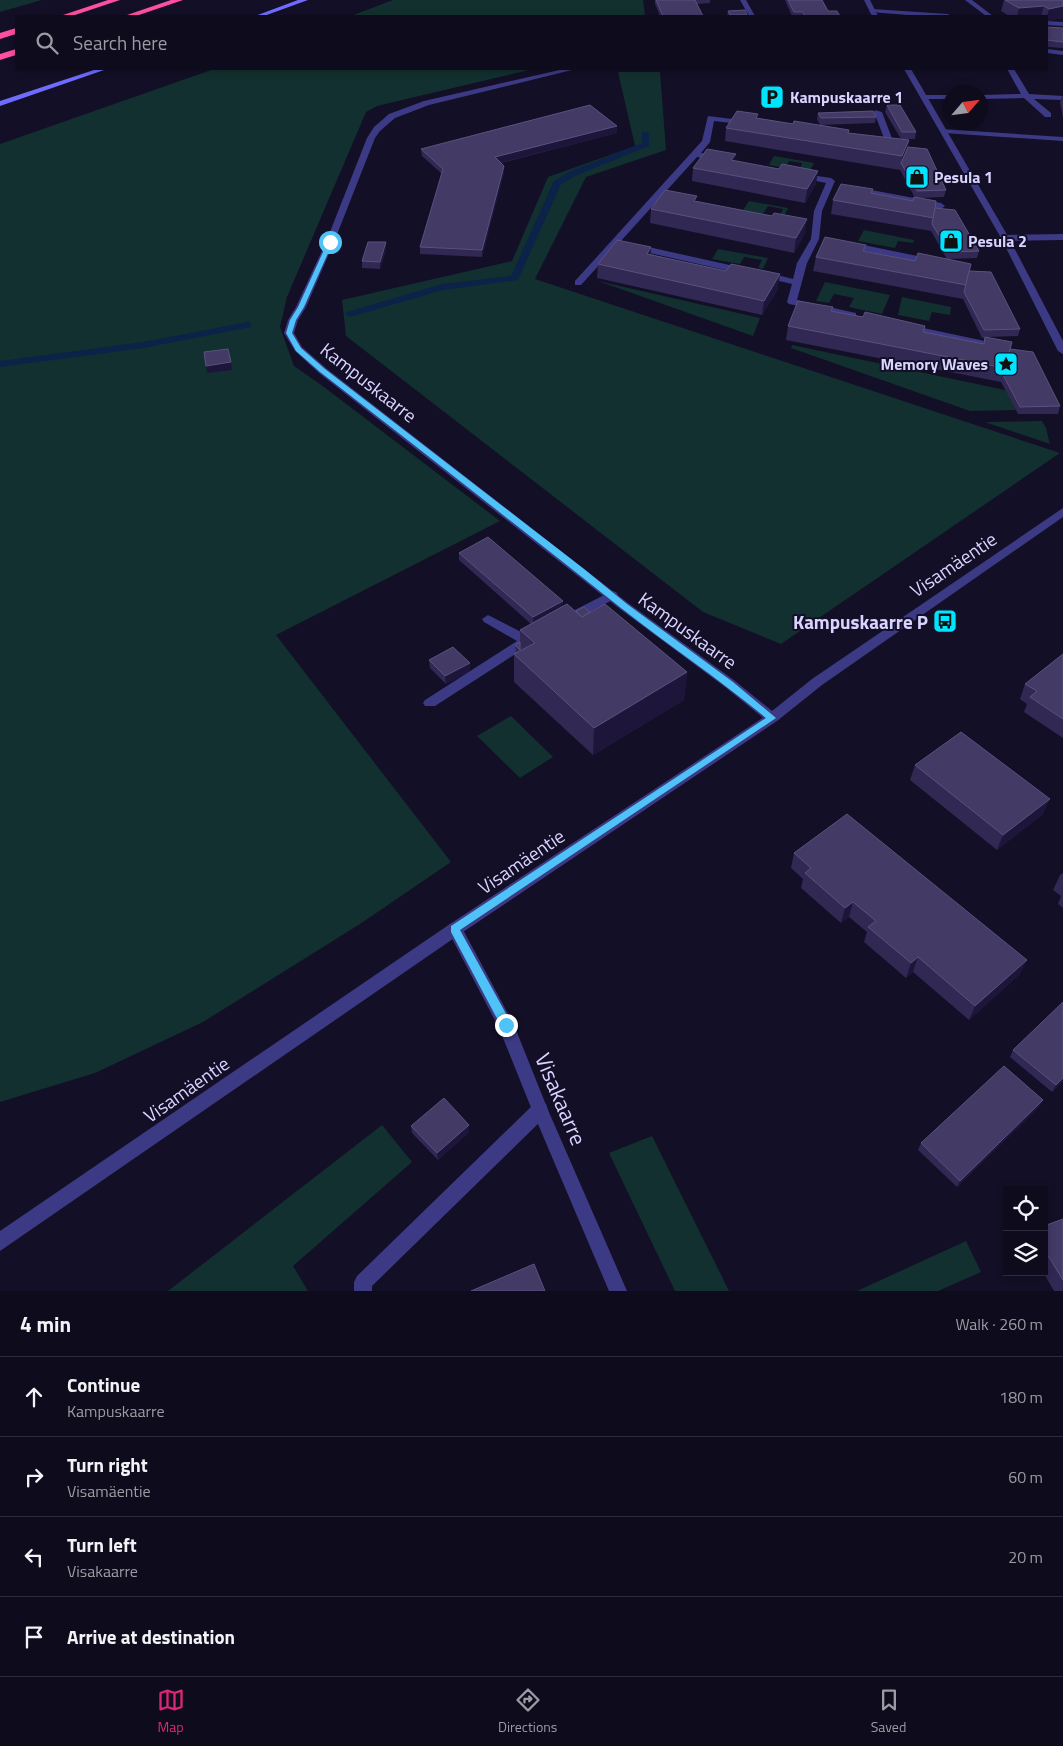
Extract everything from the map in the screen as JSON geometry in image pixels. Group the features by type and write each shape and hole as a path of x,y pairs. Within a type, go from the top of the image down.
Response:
{"highway":[{"path":"67,15 116,0"},
{"path":"131,15 179,0"},
{"path":"0,36 15,31"},
{"path":"0,57 15,52"}],"main road":[{"path":"261,15 305,0"},
{"path":"0,104 100,70"}],"street":[{"path":"743,0 751,15"},
{"path":"867,0 874,14 911,15"},
{"path":"968,0 989,15"},
{"path":"1048,23 1063,24"},
{"path":"1048,52 1063,53"},
{"name":"Kampuskaarre","path":"568,70 427,103 403,111 385,121 371,138 330,242 301,307 293,320 289,333 298,349 323,371 772,718"},
{"path":"908,70 1005,238 1063,351"},
{"path":"1012,70 1026,96 1048,115"},
{"path":"924,97 943,97"},
{"path":"988,97 1063,98"},
{"path":"869,139 888,141 878,112"},
{"path":"578,283 613,242 706,142 711,118 761,125"},
{"path":"944,131 1063,139"},
{"path":"695,154 724,160"},
{"path":"788,173 831,181 840,187 941,206"},
{"path":"840,187 818,211 815,233 802,263 792,302 864,318"},
{"path":"654,197 664,199"},
{"path":"1005,238 1063,238"},
{"path":"613,242 796,282"},
{"path":"843,244 939,263"},
{"path":"900,326 1004,348"},
{"name":"Visamäentie","path":"0,1242 454,929 772,718 817,682 1063,512"},
{"path":"561,622 612,595"},
{"path":"488,619 527,641"},
{"path":"430,703 544,631"},
{"name":"Visakaarre","path":"454,929 506,1025 540,1110 618,1291"},
{"path":"362,1291 364,1282 540,1110"}],"green space":[{"path":"0,0 42,0 0,12"},
{"path":"393,0 643,0 645,15 354,15"},
{"path":"211,70 529,70 377,106 366,112 287,297 280,327 294,366 500,521 276,635 451,862 360,924 203,1022 95,1073 0,1102 0,144"},
{"path":"618,72 660,72 666,150 586,177 535,279 1060,453 781,644 703,612 346,336 342,300 512,261 548,177 635,146"},
{"path":"774,156 814,163 809,172 800,170 802,163 789,161 785,168 769,165"},
{"path":"749,201 788,208 783,218 779,217 783,209 768,206 763,214 743,210"},
{"path":"864,230 914,240 913,243 898,241 895,248 858,241"},
{"path":"718,249 768,258 763,269 758,268 762,260 744,257 740,264 712,259"},
{"path":"598,281 760,318 753,336"},
{"path":"825,282 890,295 882,314 849,307 854,298 834,294 829,303 816,301"},
{"path":"902,297 951,307 950,315 932,312 929,321 898,315"},
{"path":"792,345 1005,390 1019,410 970,411 791,348"},
{"path":"1042,421 1050,444 985,422"},
{"path":"511,716 553,757 520,778 477,736"},
{"path":"382,1125 412,1162 293,1266 308,1291 168,1291"},
{"path":"652,1136 729,1291 675,1291 609,1153"},
{"path":"966,1241 981,1272 938,1291 857,1291"}],"building":[{"path":"656,0 695,0 702,15 663,15"},
{"path":"788,0 822,0 828,11 837,11 839,15 804,15 803,12 794,12"},
{"path":"1005,0 1063,0 1063,6 1049,9 1044,6 1019,8"},
{"path":"745,10 747,15 730,15 728,11"},
{"path":"1048,27 1063,28 1063,42 1048,40"},
{"path":"590,105 617,126 495,157 504,166 482,250 420,247 443,169 421,149"},
{"path":"887,105 900,105 916,132 902,132"},
{"path":"737,111 758,114 756,118 793,124 794,121 849,130 848,133 909,140 902,156 726,128"},
{"path":"873,111 876,117 821,118 818,113"},
{"path":"908,147 927,149 946,190 917,191 901,163"},
{"path":"707,149 736,154 731,160 779,169 782,164 818,171 807,189 693,168"},
{"path":"841,184 873,189 871,193 913,201 914,197 936,201 934,218 833,200"},
{"path":"665,190 697,196 694,201 772,216 774,213 807,219 796,238 651,209"},
{"path":"935,208 955,210 979,251 949,252 932,224"},
{"path":"825,237 866,245 863,251 915,261 918,253 971,264 966,285 816,257"},
{"path":"617,240 651,247 647,254 726,271 731,264 780,274 764,301 598,264"},
{"path":"368,242 386,242 380,262 362,261"},
{"path":"969,271 991,272 1020,329 984,330 964,292"},
{"path":"798,301 833,307 831,311 863,317 865,312 925,326 923,332 984,344 985,337 1012,342 1005,368 788,326"},
{"path":"228,349 231,362 206,366 204,352"},
{"path":"1010,349 1033,352 1060,406 1020,407 1003,375"},
{"path":"488,537 563,601 533,617 459,553"},
{"path":"567,604 582,617 605,604 687,672 594,728 514,654 535,643 520,630"},
{"path":"584,607 590,612 582,617 576,611"},
{"path":"520,642 520,650 515,645"},
{"path":"453,647 470,663 445,676 429,660"},
{"path":"1063,654 1063,719 1030,697 1037,691 1025,684"},
{"path":"961,732 1050,799 1003,835 915,765"},
{"path":"847,814 1027,960 975,1006 918,957 911,963 868,927 876,921 853,902 845,908 805,873 811,868 794,853"},
{"path":"1063,1002 1063,1078 1056,1085 1013,1050"},
{"path":"1004,1066 1043,1100 960,1181 921,1143"},
{"path":"444,1098 469,1125 437,1153 411,1126"},
{"path":"1063,1219 1063,1280 1048,1256 1048,1225"},
{"path":"534,1264 545,1291 471,1291"}],"waterway":[{"path":"350,314 442,287 515,278 557,183 574,173 646,144 645,133"},
{"path":"0,364 143,345 248,325"}],"place":[{"name":"Kampuskaarre 1","path":"772,97"},
{"name":"Pesula 1","path":"917,177"},
{"name":"Pesula 2","path":"951,241"},
{"name":"Memory Waves","path":"1006,364"},
{"name":"Kampuskaarre P","path":"945,621"}],"route":[{"path":"330,242 301,307 293,320 289,333 298,349 323,371 624,606 730,684 772,718 454,929 494,999 506,1025"}]}
